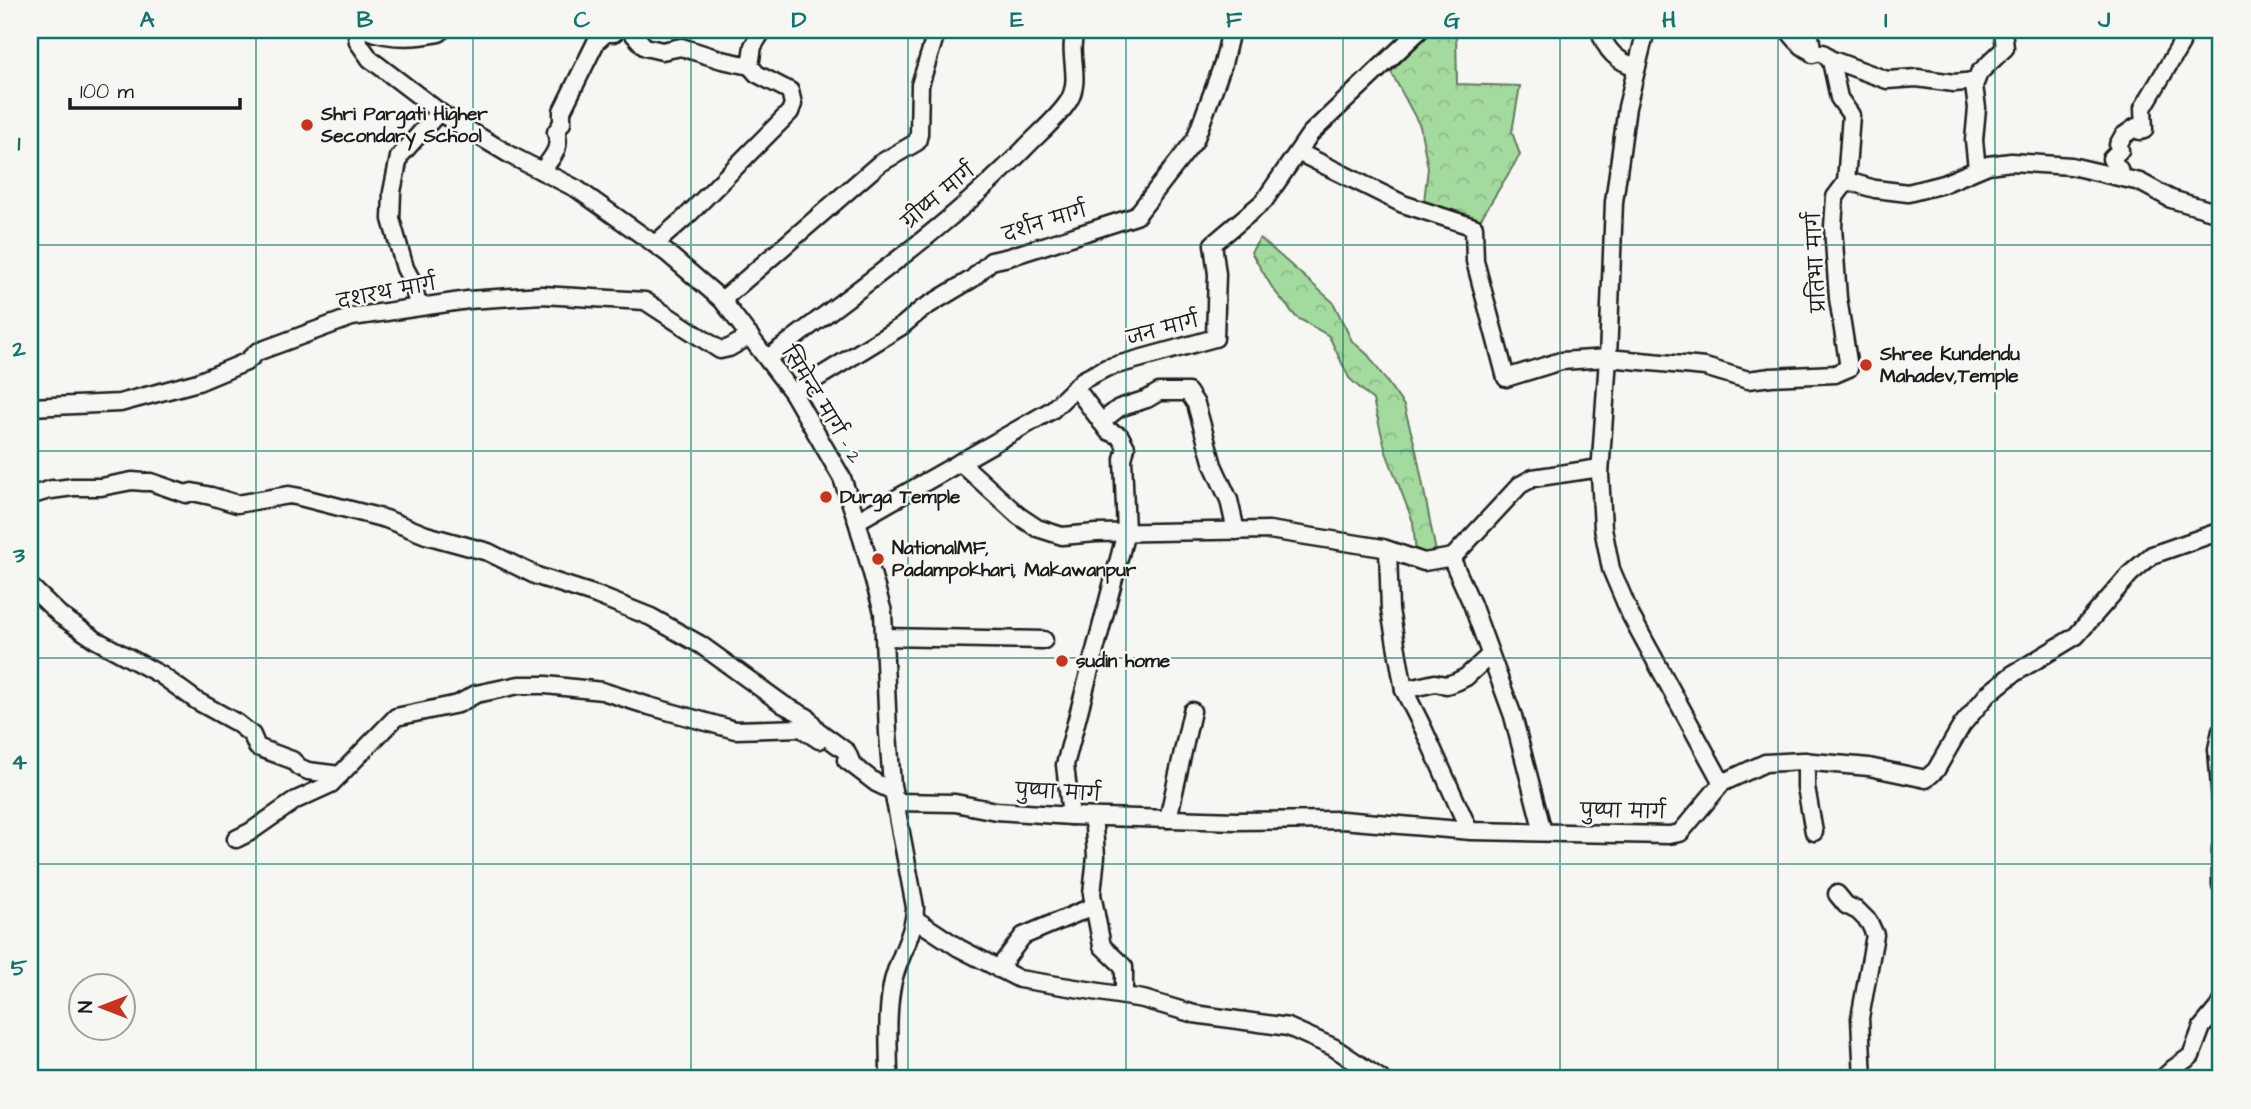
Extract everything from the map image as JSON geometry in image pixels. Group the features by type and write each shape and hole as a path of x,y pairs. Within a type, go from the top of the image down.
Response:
{"street":[{"name":"सिमेन्ट मार्ग - 2","path":"356,30 358,41 370,59 439,111 512,156 577,189 655,244 722,300 793,393 842,478 883,612 888,733 894,796 915,907 915,919 893,981 889,1079"},
{"path":"367,30 417,38 442,30"},
{"path":"542,171 558,150 556,132 562,123 562,111 596,41 606,33 614,33 617,30"},
{"path":"630,30 645,47 662,51 681,47 750,66"},
{"path":"655,244 688,215 790,112 793,104 790,91 757,74 750,66 753,46 763,30"},
{"path":"722,300 879,164 916,142 919,134 920,85 937,30"},
{"name":"ग्रीष्म मार्ग","path":"768,358 962,209 1067,103 1075,79 1070,42 1076,30"},
{"name":"दर्शन मार्ग","path":"793,393 902,326 922,309 972,279 991,261 1136,216 1195,140 1223,64 1231,30"},
{"name":"जन मार्ग","path":"857,521 1052,411 1083,380 1106,368 1215,338 1217,274 1213,244 1264,201 1310,134 1420,30"},
{"path":"1600,30 1603,43 1615,57 1625,64 1637,67"},
{"path":"1646,30 1627,107 1615,202 1600,467 1602,527 1611,569 1631,616 1722,783"},
{"path":"1788,30 1799,44 1813,54 1823,53 1830,59 1887,80 1917,78 1954,83 1975,81"},
{"path":"1809,30 1813,54"},
{"path":"1977,169 1974,140 1977,108 1973,92 1975,81 2005,48 2003,30"},
{"path":"2121,177 2119,169 2111,159 2120,149 2118,145 2129,130 2136,127 2140,131 2144,130 2143,108 2181,44 2178,30"},
{"path":"1830,59 1839,98 1851,115 1846,183 1875,190 1908,193 1943,184 1988,165 2011,162 2071,166 2140,183 2171,199 2219,213 2221,220"},
{"path":"422,305 417,302 390,219 392,192 399,157 439,111"},
{"path":"1298,152 1403,204 1474,227 1475,261 1506,378 1562,360 1608,358"},
{"name":"प्रतिभा मार्ग","path":"1608,358 1705,366 1748,380 1835,374 1849,368 1838,298 1833,227 1835,198 1846,183"},
{"name":"दशरथ मार्ग","path":"30,407 120,403 198,382 246,362 257,352 352,317 422,305 542,295 645,301 720,350 750,336"},
{"path":"1071,816 1065,765 1126,532 1123,459 1126,447 1120,436 1108,431 1075,387"},
{"path":"1101,422 1119,408 1159,392 1188,392 1196,404 1213,465 1229,500 1236,531"},
{"path":"960,462 1019,516 1037,528 1062,536 1126,532 1269,530 1388,550 1424,562 1453,557 1520,485 1533,478 1600,467"},
{"path":"30,494 52,489 100,487 132,481 151,482 180,492 211,496 237,504 289,495 338,505 386,519 426,535 488,552 537,576 596,595 668,626 718,657 783,705 807,717 817,730 847,752 852,764"},
{"name":"पुष्पा मार्ग","path":"894,796 996,811 1091,817 1342,820 1469,830 1669,835 1680,833 1722,783 1765,763 1806,761 1869,767 1926,779 1936,770 1962,725 1988,694 2013,674 2076,636 2130,573 2152,555 2221,531"},
{"path":"1388,550 1390,610 1404,690 1469,830"},
{"path":"1453,557 1513,716 1543,832"},
{"path":"30,586 61,616 84,633 161,675 197,701 237,723 252,735 257,747 292,760 308,771 340,775"},
{"path":"884,637 1044,640"},
{"path":"1404,690 1435,683 1446,685 1456,682 1466,677 1490,655"},
{"path":"236,839 296,800 331,784 396,717 458,704 476,694 519,685 602,691 735,730 801,728 894,796"},
{"path":"1168,819 1192,711"},
{"path":"2221,731 2217,749 2221,801"},
{"path":"1806,761 1806,787 1814,832"},
{"path":"1091,817 1096,856 1092,894 1094,906 1102,946 1124,967 1124,995"},
{"path":"2221,848 2221,886"},
{"path":"1837,894 1846,905 1858,911 1869,922 1875,935 1860,1018 1863,1079"},
{"path":"998,969 1023,936 1094,906"},
{"path":"915,919 959,948 1019,979 1124,995 1194,1014 1288,1027 1333,1047 1381,1079"},
{"path":"2162,1079 2191,1056 2202,1027 2221,1004"}],"green space":[{"path":"1432,30 1456,30 1457,84 1520,86 1512,132 1520,155 1480,220 1424,201 1428,168 1420,126 1391,72"},
{"path":"1260,238 1333,302 1352,341 1368,355 1404,406 1416,450 1436,552 1416,553 1413,522 1386,452 1373,400 1349,378 1329,336 1296,317 1273,289 1251,252"}],"place":[{"name":"Shri Pargati Higher Secondary School","path":"307,125"},
{"name":"Shree Kundendu Mahadev,Temple","path":"1866,365"},
{"name":"Durga Temple","path":"826,497"},
{"name":"NationalMF, Padampokhari, Makawanpur","path":"878,559"},
{"name":"sudin home","path":"1062,661"}]}
